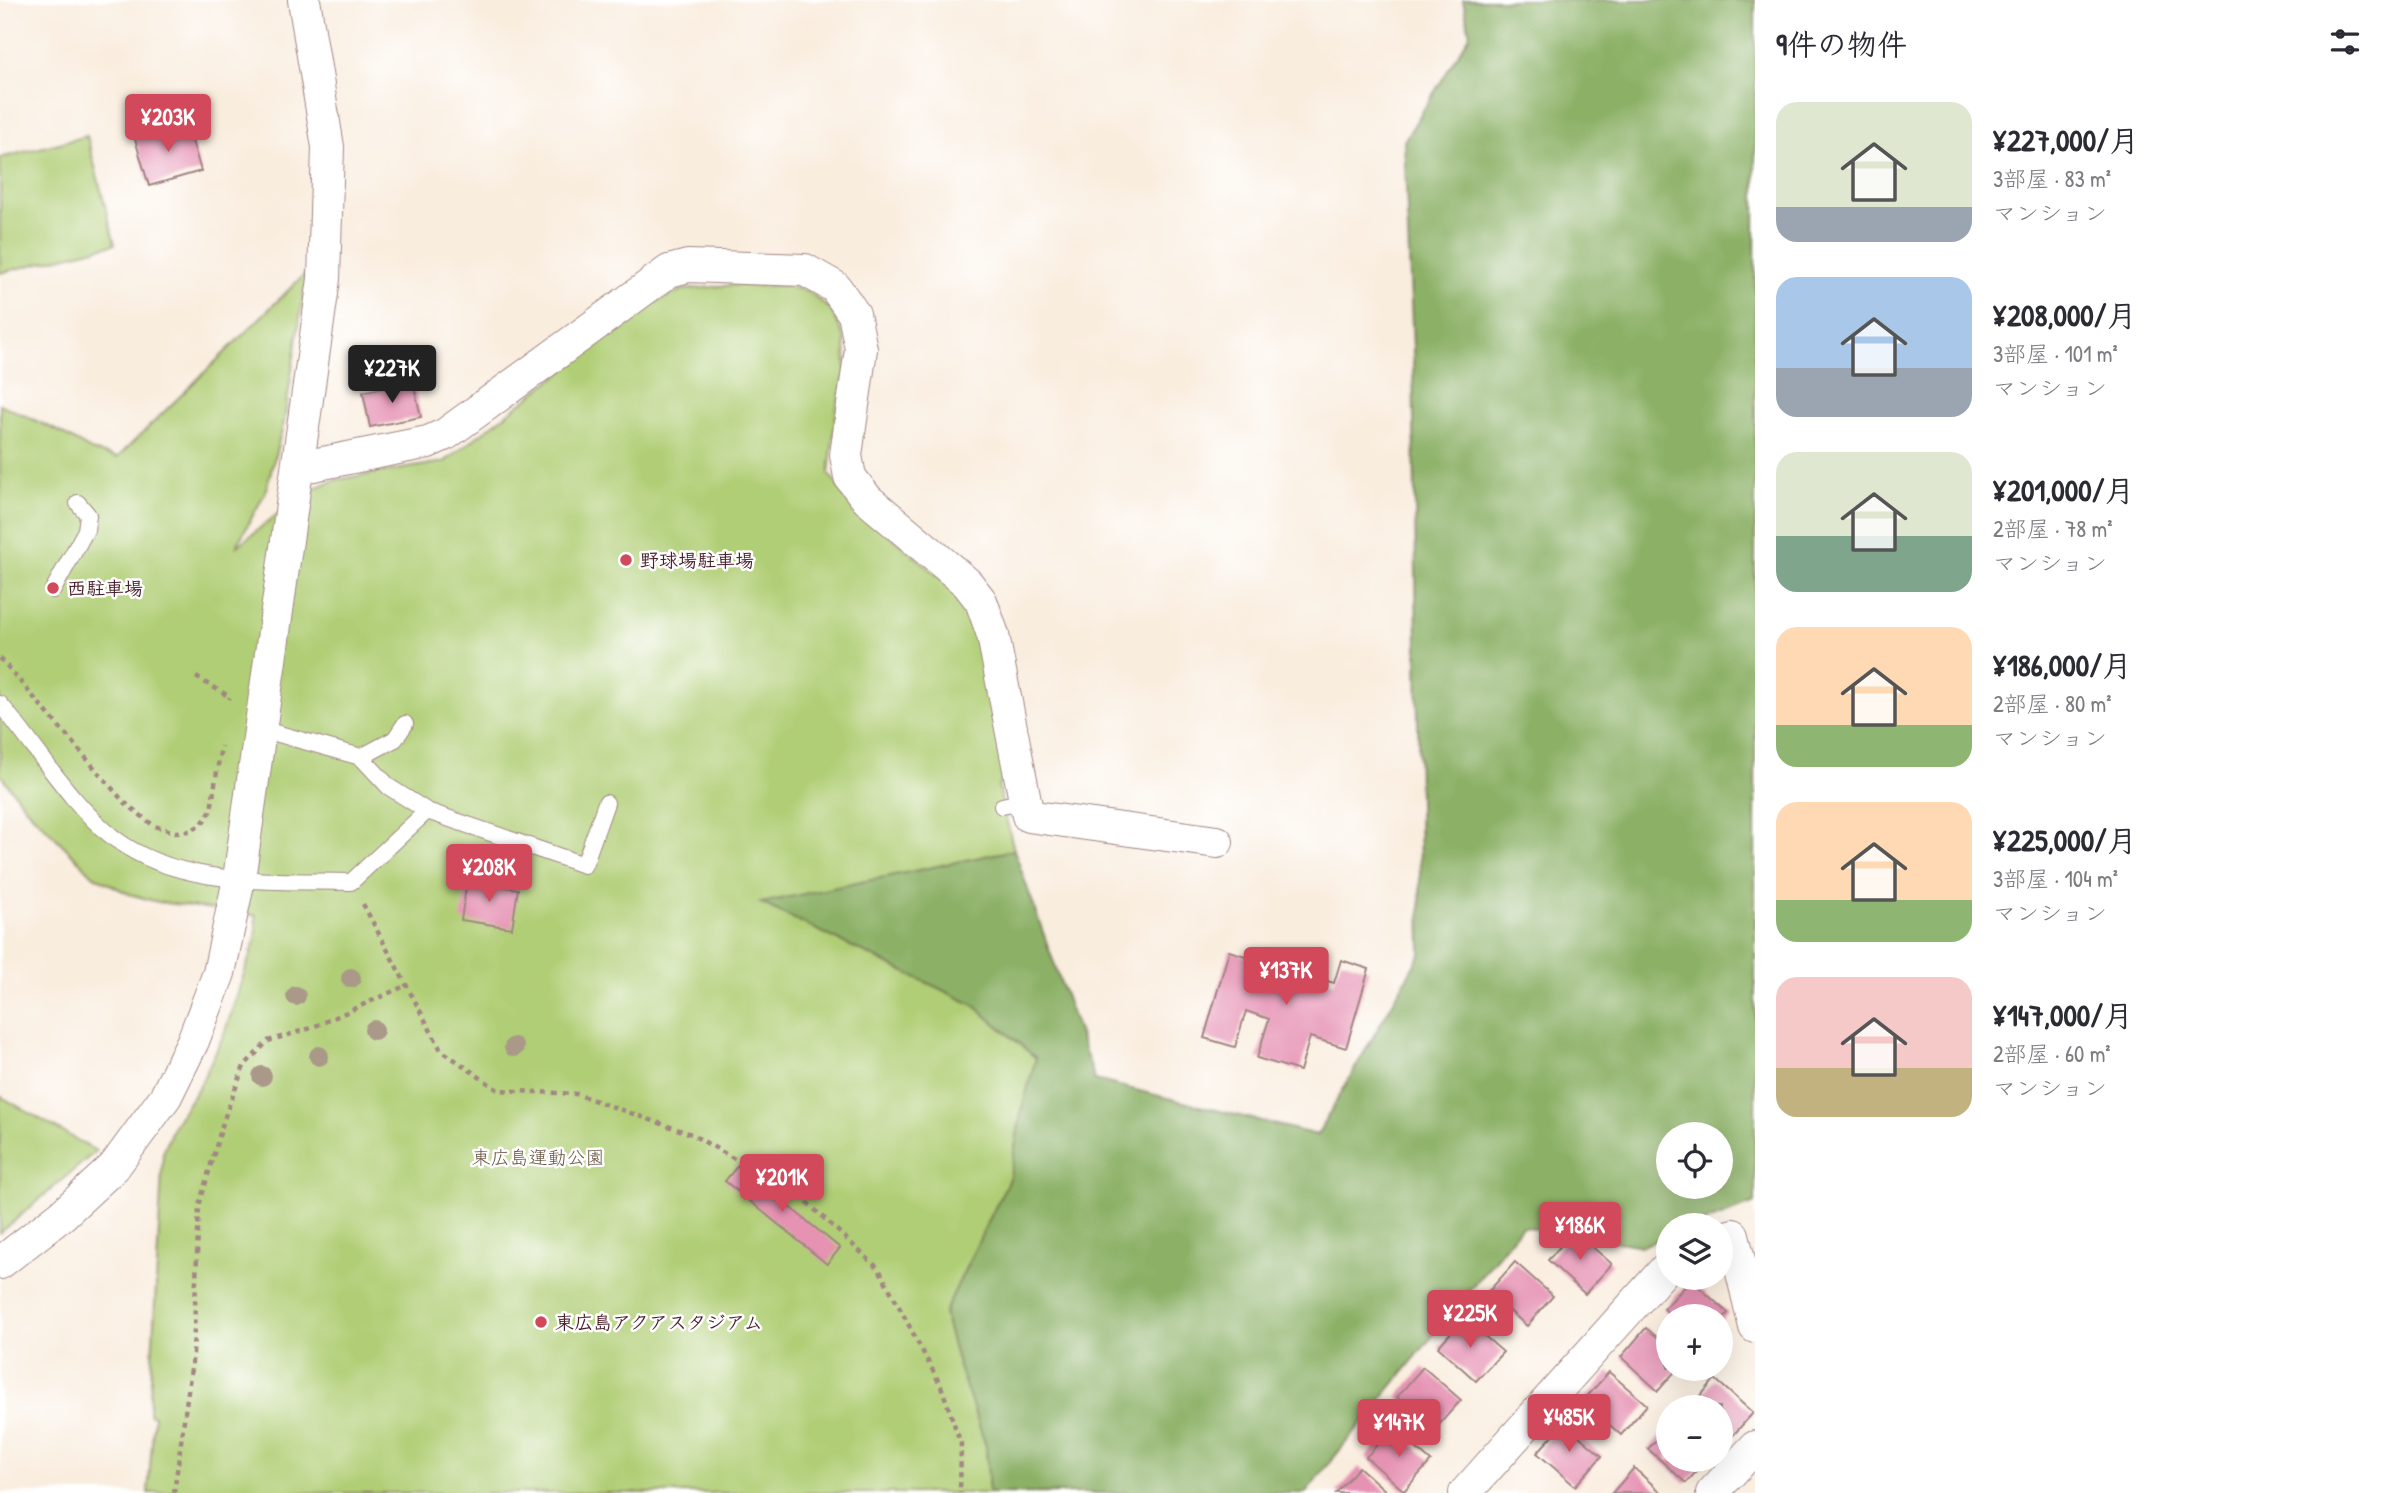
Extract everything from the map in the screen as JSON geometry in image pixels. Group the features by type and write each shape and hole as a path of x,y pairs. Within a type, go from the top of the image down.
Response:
{"street":[{"path":"0,1263 62,1215 114,1167 166,1096 193,1041 219,973 239,879 324,279 328,147 304,0"},
{"path":"298,468 428,442 446,434 669,271 688,266 805,270 835,287 854,314 861,349 846,455 850,477 867,499 967,583 981,601 993,635 1014,804 1028,816 1217,842"},
{"path":"1736,1232 1755,1327"},
{"path":"1465,1493 1656,1279"},
{"path":"1712,1493 1755,1447"}],"lane":[{"path":"53,590 86,530 88,515 78,503"},
{"path":"0,704 59,780 112,836 138,854 171,866 239,879 351,882 427,811"},
{"path":"361,757 395,739 405,724"},
{"path":"261,729 361,757 389,787 427,811 584,865 606,803"}],"path":[{"path":"0,658 123,801 154,826 175,832 190,831 202,824 211,810 223,735"},
{"path":"196,677 230,697 228,710"},
{"path":"351,882 441,1050 498,1090 576,1094 691,1134 801,1197 879,1269 941,1385 961,1444 960,1493"},
{"path":"174,1493 193,1354 199,1206 224,1119 244,1066 268,1041 311,1028 407,985"}],"green space":[{"path":"1463,0 1755,0 1755,1203 1729,1213 1656,1213 1656,1241 1642,1246 1522,1226 1305,1493 989,1493 986,1446 944,1313 1010,1177 1021,1113 1036,1058 974,1005 761,903 1014,850 1095,1080 1317,1135 1421,953 1413,348 1404,141 1470,35"},
{"path":"87,136 115,244 0,273 0,158"},
{"name":"東広島運動公園","path":"307,272 284,422 265,493 236,547 307,491 335,480 444,462 649,305 682,290 734,285 785,286 808,291 831,310 845,339 846,371 837,406 829,474 850,502 966,599 978,629 1009,773 998,786 1014,850 762,903 974,1005 1036,1058 1021,1113 1010,1177 944,1313 986,1446 989,1493 148,1493 154,1416 149,1414 163,1153 173,1127 201,1083 224,1034 256,938 256,915 158,902 129,894 94,876 26,808 0,774 0,404 91,450 117,458"},
{"path":"0,1096 96,1151 0,1233"}],"building":[{"path":"186,121 201,171 149,186 134,136"},
{"path":"413,382 421,417 370,427 363,392"},
{"path":"467,881 518,889 512,928 461,920"},
{"path":"1229,951 1334,983 1341,960 1369,969 1346,1048 1310,1037 1300,1071 1257,1058 1269,1019 1246,1011 1235,1047 1204,1038"},
{"path":"738,1165 840,1248 827,1264 725,1181"},
{"path":"1574,1231 1612,1264 1585,1294 1548,1260"},
{"path":"1515,1262 1553,1296 1527,1326 1488,1292"},
{"path":"1682,1290 1702,1290 1718,1304 1669,1304"},
{"path":"1464,1318 1503,1352 1476,1381 1438,1347"},
{"path":"1646,1328 1656,1336 1656,1381 1667,1381 1658,1391 1621,1357"},
{"path":"1423,1367 1461,1400 1434,1430 1397,1397"},
{"path":"1609,1372 1647,1405 1621,1435 1583,1401"},
{"path":"1713,1381 1717,1381 1733,1395 1701,1395"},
{"path":"1733,1395 1753,1413 1733,1435"},
{"path":"1564,1423 1602,1456 1575,1486 1537,1453"},
{"path":"1393,1428 1431,1461 1404,1491 1366,1457"},
{"path":"1656,1440 1656,1456 1648,1449"},
{"path":"1359,1467 1388,1493 1336,1493"},
{"path":"1634,1468 1662,1493 1612,1493"},
{"path":"1674,1472 1696,1472 1686,1483"}],"place":[{"name":"野球場駐車場","path":"626,560"},
{"name":"西駐車場","path":"53,588"},
{"name":"東広島アクアスタジアム","path":"541,1322"}]}
